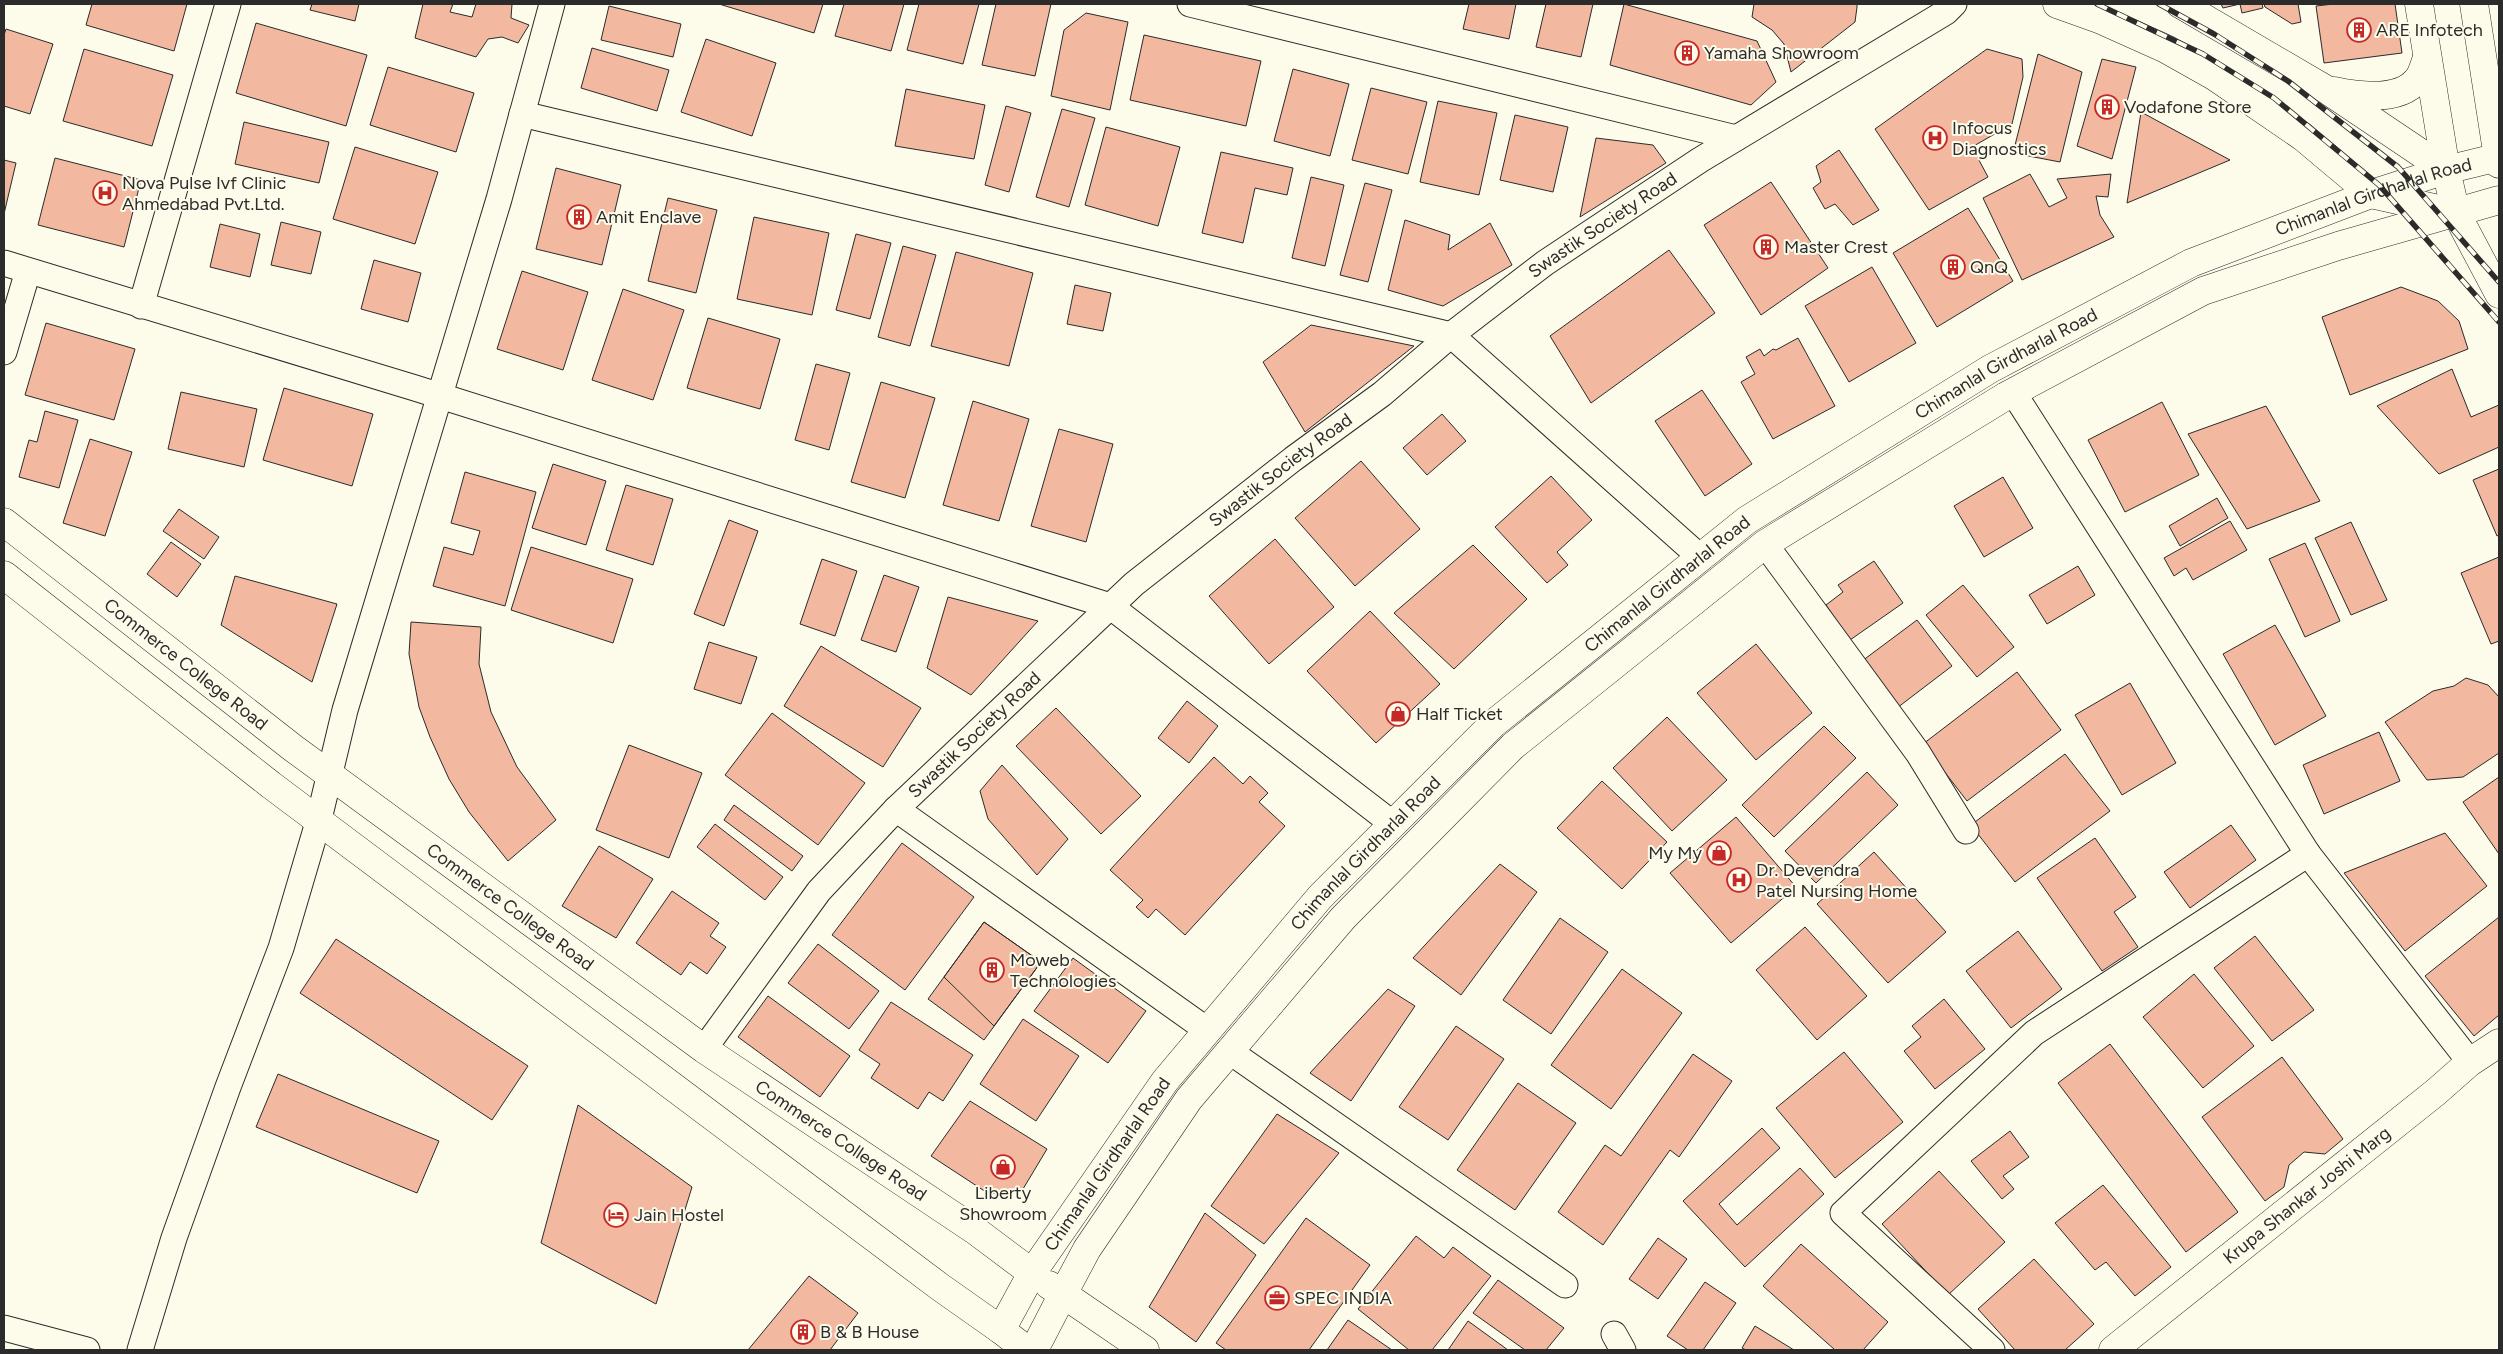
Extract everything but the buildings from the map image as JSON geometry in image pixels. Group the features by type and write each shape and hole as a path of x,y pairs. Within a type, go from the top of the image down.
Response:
{"main road":[{"path":"2057,4 2099,19 2157,45 2214,76 2302,137 2371,194 2456,213"},
{"path":"2180,4 2327,90 2446,170"},
{"path":"2419,4 2446,170 2456,213 2499,294"},
{"path":"2474,4 2499,160"},
{"path":"2327,90 2372,97 2405,89 2417,80 2427,58"},
{"name":"Chimanlal Girdharlal Road","path":"995,1340 1032,1273 1165,1081 1320,897 1493,724 1747,520 1990,369 2191,263 2371,194 2446,170 2499,160"},
{"name":"Chimanlal Girdharlal Road","path":"1034,1350 1087,1249 1189,1099 1343,918 1514,746 1764,544 2012,392 2203,291 2338,246 2499,200"},
{"name":"Commerce College Road","path":"4,522 293,748 704,1049 976,1232 1064,1294"},
{"path":"4,575 271,785 319,819 940,1287 995,1340 1027,1350"},
{"name":"Krupa Shankar Joshi Marg","path":"2113,1350 2436,1092 2470,1062 2499,1043"},
{"path":"1064,1294 1145,1350"}],"street":[{"path":"141,306 228,4"},
{"path":"140,1350 178,1229 228,1087 281,948 319,819 345,710 440,396 552,4"},
{"path":"1190,4 1736,138"},
{"name":"Swastik Society Road","path":"704,1049 819,891 896,810 1134,584 1293,459 1382,394 1451,335 1545,263 1736,138 1946,12 1954,4"},
{"path":"522,114 1451,335 1700,557"},
{"path":"4,263 440,396 1110,606 1393,824"},
{"path":"4,352 28,271"},
{"path":"2012,392 2308,854 2470,1062"},
{"path":"1764,544 1918,753 1966,831"},
{"path":"896,810 1207,1030"},
{"path":"1992,1350 1843,1213 2034,1033 2308,854"},
{"path":"1230,1051 1565,1285"},
{"path":"4,1328 87,1350"}],"railway":[{"path":"2097,4 2203,54 2274,98 2379,185 2499,322"},
{"path":"2159,4 2214,34 2288,81 2398,167 2499,282"}],"place":[{"name":"ARE Infotech","path":"2359,30"},
{"name":"Yamaha Showroom","path":"1687,53"},
{"name":"Vodafone Store","path":"2107,107"},
{"name":"Infocus Diagnostics","path":"1935,138"},
{"name":"Nova Pulse Ivf Clinic Ahmedabad Pvt.Ltd.","path":"105,193"},
{"name":"Amit Enclave","path":"579,217"},
{"name":"Master Crest","path":"1766,247"},
{"name":"QnQ","path":"1953,267"},
{"name":"Half Ticket","path":"1398,714"},
{"name":"My My","path":"1719,853"},
{"name":"Dr. Devendra Patel Nursing Home","path":"1739,880"},
{"name":"Moweb Technologies","path":"992,970"},
{"name":"Liberty Showroom","path":"1003,1167"},
{"name":"Jain Hostel","path":"616,1215"},
{"name":"SPEC INDIA","path":"1277,1298"},
{"name":"B & B House","path":"803,1332"}]}
